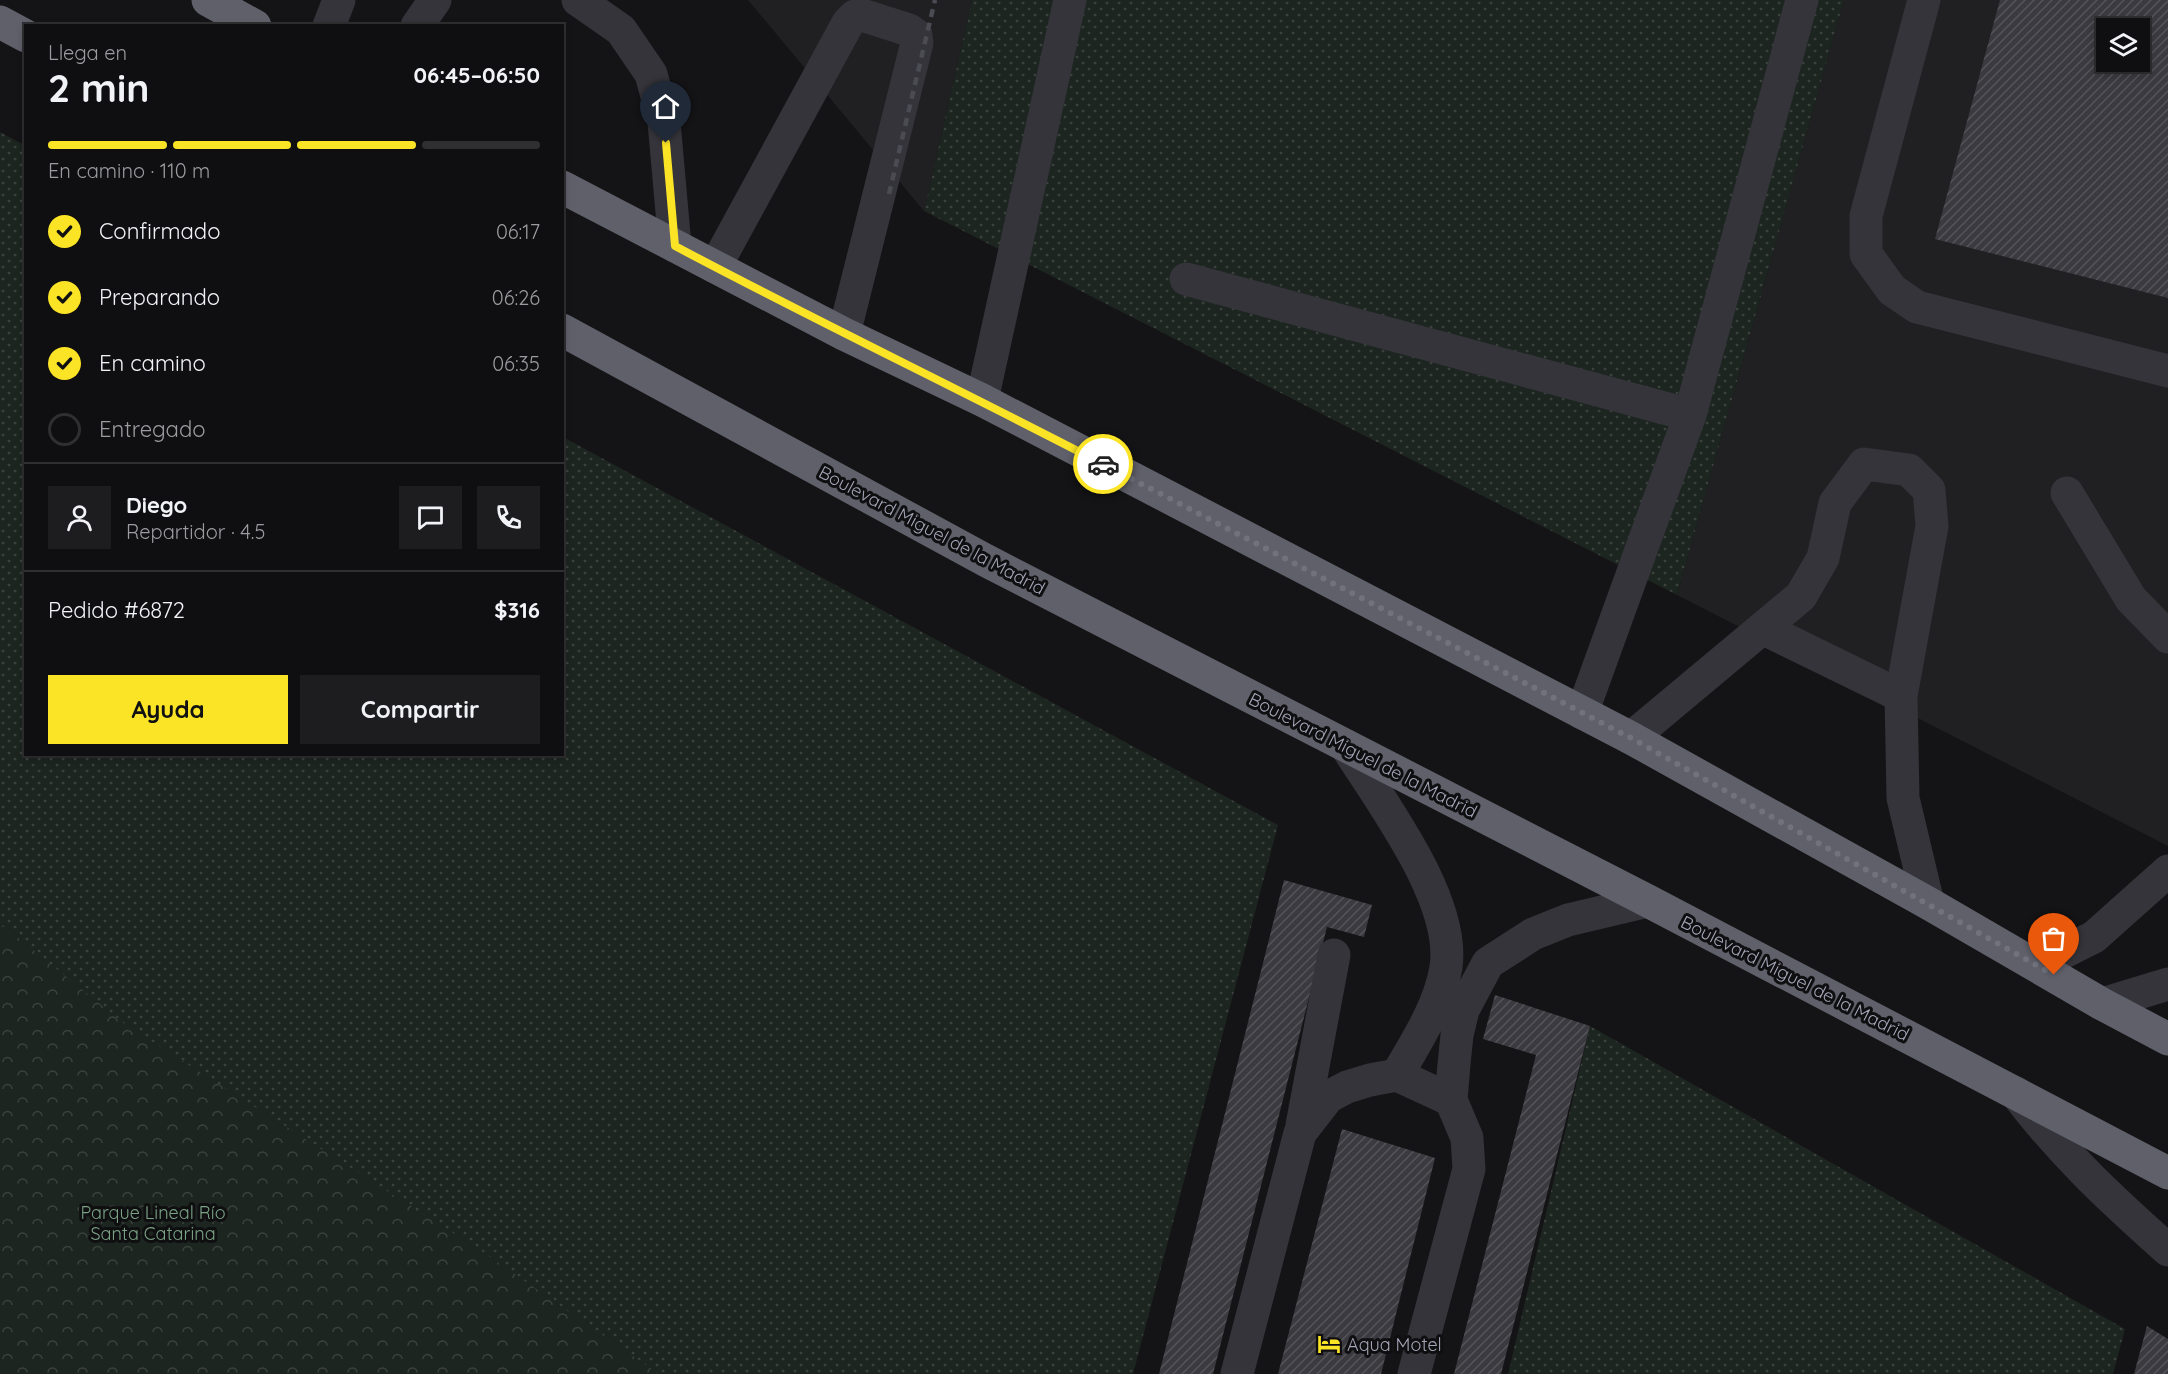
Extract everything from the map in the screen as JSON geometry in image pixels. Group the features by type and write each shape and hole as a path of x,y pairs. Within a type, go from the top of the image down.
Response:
{"highway":[{"path":"207,0 251,24"},
{"path":"0,22 24,35"},
{"path":"564,188 844,334 982,400 1582,712 1928,903 2102,1004 2168,1039"},
{"name":"Boulevard Miguel de la Madrid","path":"564,331 985,560 1648,901 2168,1173"}],"lane":[{"path":"330,24 339,0"},
{"path":"418,24 435,0"},
{"path":"578,0 621,30 651,74 664,122 675,246"},
{"path":"982,400 1070,0"},
{"path":"1582,712 1690,415 1802,0"},
{"path":"1924,0 1866,216 1866,254 1892,290 1917,307 2168,370"},
{"path":"715,267 848,23 855,16 862,15 909,30 916,35 917,43 844,334"},
{"path":"1186,279 1690,415"},
{"path":"1631,738 1801,596 1823,558 1835,503 1864,464 1909,470 1929,490 1932,526 1901,696 1903,798 1928,903"},
{"path":"2067,493 2132,599 2168,637"},
{"path":"1764,629 1901,696"},
{"path":"1346,746 1416,857 1439,909 1446,936 1446,966 1438,997 1398,1075"},
{"path":"2038,966 2094,937 2168,871"},
{"path":"1414,1374 1469,1169 1467,1138 1451,1100 1457,1035 1463,1010 1488,963 1533,934 1568,920 1648,901"},
{"path":"1237,1374 1300,1133 1334,956"},
{"path":"2102,1004 2168,984"},
{"path":"1300,1133 1328,1097 1354,1084 1398,1075 1451,1100"},
{"path":"2016,1093 2068,1156 2097,1186 2168,1250"}],"shaded area":[{"path":"748,0 972,0 924,211"},
{"path":"1844,0 2168,0 2168,846 1677,595"}],"green space":[{"path":"972,0 1844,0 1677,595 924,211"},
{"path":"0,132 24,145 24,756 564,756 564,438 1278,825 1133,1374 0,1374"},
{"name":"Parque Lineal Río Santa Catarina","path":"0,923 126,1025 480,1250 659,1374 0,1374"},
{"path":"1590,1026 2125,1329 2113,1374 1508,1374"}],"building":[{"path":"2000,0 2168,0 2168,298 1935,239"},
{"path":"1284,880 1372,905 1364,937 1327,927 1213,1374 1159,1374"},
{"path":"1495,995 1590,1026 1501,1374 1454,1374 1536,1055 1483,1039"},
{"path":"1342,1129 1435,1158 1381,1374 1278,1374"},
{"path":"2147,1326 2168,1339 2168,1374 2134,1374"}],"railway":[{"path":"889,194 935,0"}],"way so far":[{"path":"1103,464 1631,738 2054,975"}],"place":[{"name":"Aqua Motel","path":"1329,1344"}],"route":[{"path":"666,143 675,246 844,334 982,400 1103,464"}]}
